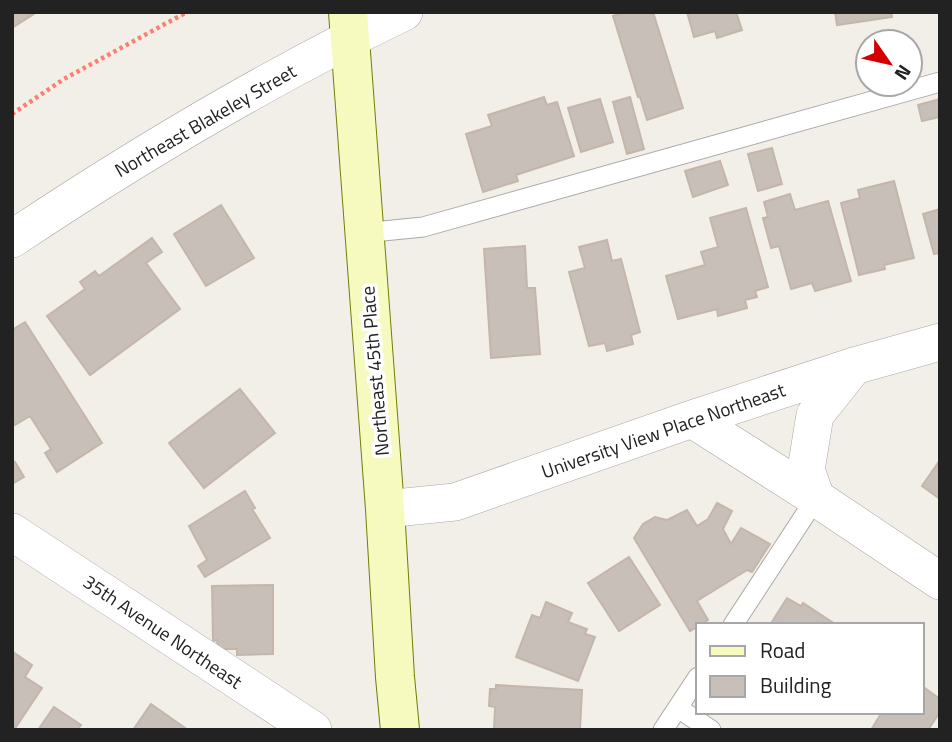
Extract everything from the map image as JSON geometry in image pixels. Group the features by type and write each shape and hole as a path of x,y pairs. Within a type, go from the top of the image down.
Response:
{"main road":[{"name":"Northeast 45th Place","path":"349,25 385,509 393,728"}],"street":[{"name":"Northeast Blakeley Street","path":"12,239 349,25 404,12"},
{"name":"University View Place Northeast","path":"385,509 455,502 692,419 853,366 940,342"},
{"path":"816,498 806,470 815,415 853,366"},
{"path":"692,419 940,581"},
{"name":"35th Avenue Northeast","path":"12,532 313,730"}],"lane":[{"path":"363,233 423,227 940,82"},
{"path":"734,623 816,498"},
{"path":"663,730 696,680"},
{"path":"678,708 711,730"}],"path":[{"path":"12,114 64,79 187,12"}],"building":[{"path":"12,12 37,12 12,28"},
{"path":"625,12 653,12 683,108 647,120 613,16"},
{"path":"687,12 736,12 742,30 717,38 715,31 694,37"},
{"path":"835,12 891,12 892,17 837,25"},
{"path":"544,97 547,105 557,102 574,156 516,175 518,181 483,192 466,134 492,126 488,115"},
{"path":"630,97 644,149 627,154 613,102"},
{"path":"600,99 613,142 581,152 568,108"},
{"path":"940,99 940,117 922,121 918,105"},
{"path":"772,148 782,184 758,191 748,154"},
{"path":"720,161 728,185 693,197 685,171"},
{"path":"894,181 914,258 884,265 885,269 859,275 841,203 860,198 858,190"},
{"path":"790,194 795,210 828,201 851,281 815,291 812,283 791,289 779,246 771,248 763,218 768,217 764,202"},
{"path":"221,205 254,258 206,286 174,234"},
{"path":"746,208 768,287 755,291 757,297 745,300 747,308 718,316 717,309 678,319 666,276 705,265 701,252 718,247 710,218"},
{"path":"940,209 940,253 934,254 923,214"},
{"path":"152,238 162,252 146,263 180,309 90,375 47,316 85,289 80,282 95,271 99,276"},
{"path":"607,240 612,261 621,259 640,332 631,335 633,344 607,351 605,343 589,346 569,272 585,268 579,247"},
{"path":"525,246 527,288 535,288 540,354 491,358 484,249"},
{"path":"25,322 102,443 57,472 45,453 51,449 30,416 15,425 12,421 12,330"},
{"path":"240,389 275,433 204,488 169,443"},
{"path":"940,460 940,499 922,486"},
{"path":"15,462 24,477 12,484 12,464"},
{"path":"245,491 255,508 252,509 270,538 205,577 198,566 207,560 189,526"},
{"path":"717,503 732,511 723,529 731,544 741,528 770,544 752,572 747,570 697,601 708,620 696,623 696,627 690,631 634,538 643,524 655,517 667,520 687,510 697,526 708,519"},
{"path":"629,557 660,605 619,631 588,583"},
{"path":"273,585 273,654 237,655 237,649 218,649 217,640 213,641 212,586"},
{"path":"787,598 801,606 803,603 832,622 831,623 771,623"},
{"path":"546,602 572,613 568,622 587,629 585,634 595,637 578,681 516,657 532,615 540,618"},
{"path":"13,652 32,665 25,677 42,688 14,730"},
{"path":"496,685 582,690 580,730 494,730 495,707 489,706 490,689 496,689"},
{"path":"924,687 940,699 940,712 928,730 871,730 881,714 924,714"},
{"path":"151,704 188,730 133,730"},
{"path":"54,707 81,725 77,730 38,730"}]}
